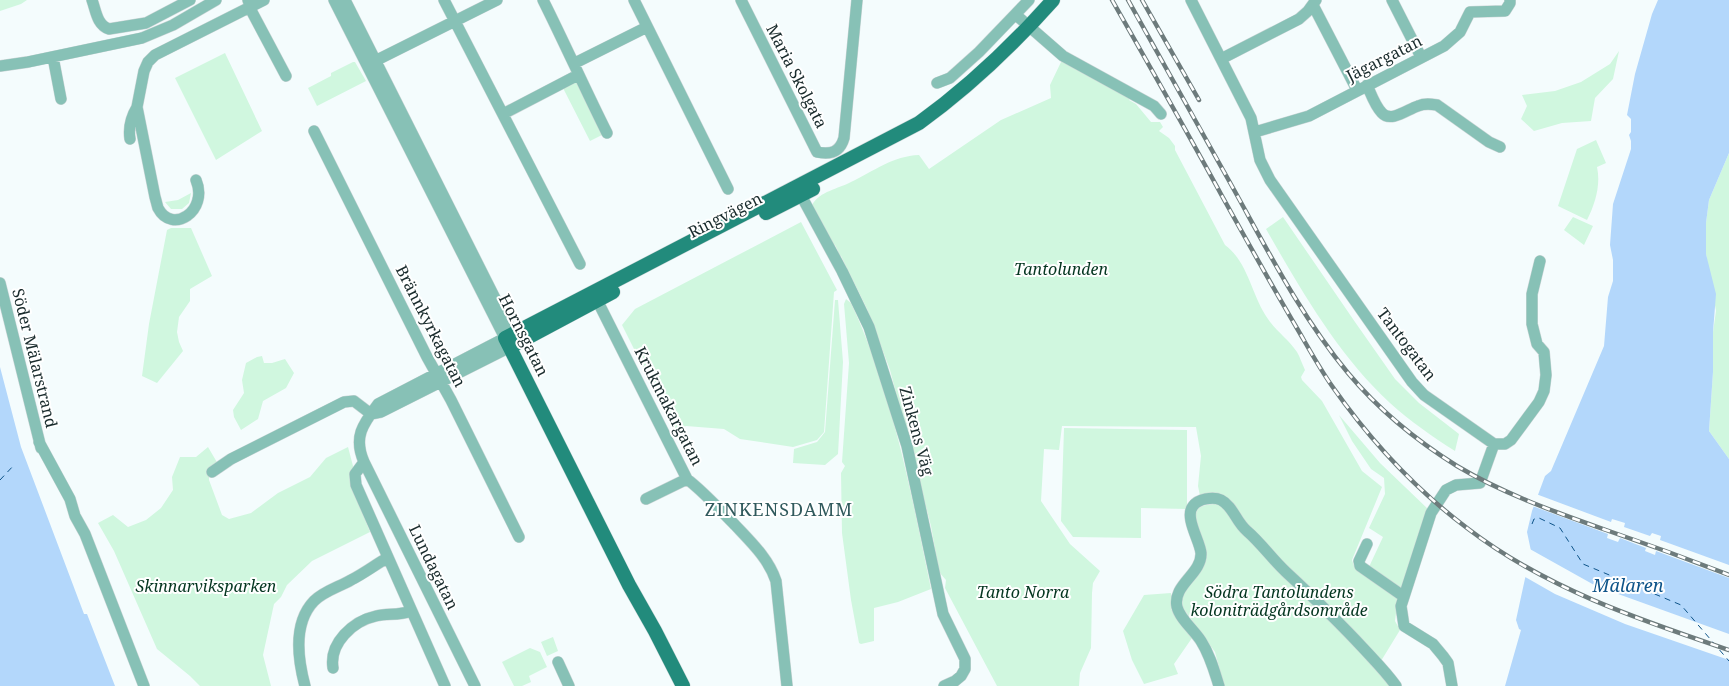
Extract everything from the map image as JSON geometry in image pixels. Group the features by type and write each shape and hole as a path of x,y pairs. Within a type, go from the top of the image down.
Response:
{"main road":[{"name":"Ringvägen","path":"512,340 848,165 895,141 927,128 963,101 1022,48 1053,0"},
{"name":"Ringvägen","path":"1033,29 1064,0"},
{"name":"Hornsgatan","path":"512,340 632,590 683,686"},
{"name":"Hornsgatan","path":"512,340 692,686"}],"street":[{"path":"92,0 100,23 108,30 146,22 189,0"},
{"path":"0,66 142,38 174,25 216,0"},
{"path":"130,139 131,116 137,106 144,71 148,62 155,55 249,3 264,0"},
{"name":"Hornsgatan","path":"334,0 371,64 512,340"},
{"name":"Hornsgatan","path":"345,0 371,64"},
{"path":"444,0 580,264"},
{"path":"371,64 497,0"},
{"path":"543,0 575,63 578,76 607,134"},
{"path":"634,0 728,189"},
{"name":"Maria Skolgata","path":"741,0 817,152 832,153 842,146 844,138 857,0"},
{"path":"937,83 950,78 979,52 1029,0"},
{"name":"Tantogatan","path":"1191,0 1251,118 1260,160 1270,180 1402,370 1424,395 1494,444"},
{"path":"1392,0 1421,57"},
{"name":"Jägargatan","path":"1255,132 1309,116 1449,42 1460,32 1470,12 1505,11 1510,0"},
{"path":"249,3 286,76"},
{"path":"1221,59 1299,19 1314,3 1362,88 1382,114 1394,116 1419,105 1437,105 1489,142 1500,147"},
{"path":"1016,15 1063,56 1154,106 1161,114"},
{"path":"575,63 647,27"},
{"path":"53,57 62,99"},
{"path":"503,114 578,76"},
{"path":"137,106 159,209 166,216 176,220 184,218 191,213 196,207 200,189 196,180"},
{"name":"Brännkyrkagatan","path":"314,131 519,537"},
{"name":"Zinkens Väg","path":"798,191 842,271 868,327 907,446 943,614 965,659 965,668 961,676 944,686"},
{"path":"1452,686 1448,663 1443,656 1433,644 1404,626 1401,606 1403,596 1431,513 1446,490 1456,485 1480,483 1494,444 1505,444 1511,440 1539,402 1544,391 1546,375 1544,352 1537,344 1532,324 1532,294 1540,261"},
{"name":"Söder Mälarstrand","path":"0,283 40,442 42,458 63,502 75,516 85,534 144,686"},
{"name":"Krukmakargatan","path":"596,297 687,479 703,491 762,554 774,574 787,686"},
{"name":"Ringvägen","path":"360,435 378,404 439,378 512,340"},
{"path":"212,472 231,459 344,402 354,401 371,414"},
{"name":"Lundagatan","path":"360,435 359,450 364,462 475,686"},
{"path":"364,462 355,474 356,485 445,686"},
{"path":"646,499 687,479"},
{"path":"1219,686 1209,654 1177,608 1180,590 1200,559 1201,551 1192,525 1190,512 1192,506 1208,498 1218,498 1225,502 1233,511 1240,525 1345,629 1396,686"},
{"path":"1367,544 1359,561 1360,566 1403,596"},
{"path":"305,686 299,657 299,646 300,632 308,608 326,592 351,580 387,558"},
{"path":"333,668 332,659 335,649 345,633 356,624 377,616 400,615 411,611"},
{"path":"558,662 569,686"}],"green space":[{"path":"0,0 27,0 0,11"},
{"path":"1619,51 1613,79 1595,98 1591,121 1562,123 1534,131 1521,119 1527,106 1522,95 1555,91 1581,82 1610,64"},
{"path":"225,53 262,131 216,160 175,78"},
{"name":"Tantolunden","path":"1062,60 1131,97 1129,100 1136,104 1151,122 1160,122 1163,127 1159,131 1169,138 1175,146 1175,150 1225,245 1233,252 1245,270 1262,310 1298,354 1305,370 1301,377 1302,380 1322,401 1362,471 1382,487 1352,560 1354,566 1398,598 1395,621 1400,630 1381,661 1392,686 1224,686 1215,652 1183,608 1182,601 1186,588 1204,564 1206,558 1196,529 1195,515 1198,509 1206,505 1231,503 1222,494 1210,493 1200,496 1198,486 1201,456 1196,427 1062,426 1059,450 1044,449 1041,501 1070,544 1100,571 1093,583 1091,648 1080,673 1079,686 997,686 945,588 946,580 939,572 931,526 890,370 867,309 841,256 838,255 835,245 812,205 824,193 901,158 919,155 929,169 1001,120 1051,98 1050,85"},
{"path":"355,62 366,81 317,106 308,88"},
{"path":"577,81 604,134 590,141 563,88"},
{"path":"1596,140 1606,163 1597,167 1598,181 1596,194 1587,220 1558,206 1577,149"},
{"path":"1729,153 1729,459 1709,431 1713,372 1713,332 1716,311 1706,254 1706,223 1709,200"},
{"path":"191,193 189,203 182,209 171,209 165,202 178,200"},
{"path":"1283,217 1395,379 1419,403 1459,434 1455,451 1390,403 1371,384 1337,343 1307,298 1266,229"},
{"path":"1573,217 1593,226 1584,245 1564,230"},
{"path":"801,222 837,290 834,292 824,432 817,440 793,447 740,439 724,429 686,426 675,431 622,325 635,309"},
{"path":"171,228 191,228 212,276 190,289 190,301 179,317 177,332 183,351 157,383 142,376 149,324 167,230"},
{"path":"846,299 851,303 866,337 889,407 908,480 931,589 898,602 874,608 874,641 861,644 859,643 851,600 842,533 841,473 845,466 842,462 849,363 844,304"},
{"path":"835,300 838,300 843,362 838,454 825,465 793,463 794,449 817,442 825,432"},
{"path":"262,356 264,363 285,359 294,373 286,388 263,401 258,419 241,430 234,417 233,410 244,393 242,380 246,363"},
{"path":"1339,415 1380,463 1429,510 1403,588 1397,590 1368,569 1383,537 1369,528 1385,494 1384,478 1371,469 1352,441"},
{"path":"1064,428 1187,430 1187,509 1141,508 1141,538 1073,537 1061,521"},
{"name":"Skinnarviksparken","path":"208,447 218,464 209,471 209,480 222,515 229,519 251,513 278,493 310,477 326,458 348,447 353,466 352,486 370,532 312,561 287,585 281,597 274,604 263,655 271,686 200,686 157,649 114,551 98,523 113,515 128,527 146,520 161,508 173,490 172,477 180,457 196,457"},
{"path":"1171,593 1171,609 1192,638 1174,664 1178,674 1144,684 1132,660 1123,631 1144,595"},
{"path":"553,637 558,651 547,656 541,642"},
{"path":"530,648 540,652 547,667 529,676 531,682 522,686 514,686 502,662"}],"water":[{"name":"Mälaren","path":"1658,0 1729,0 1729,153 1709,200 1706,223 1706,254 1716,294 1709,431 1729,459 1729,686 1505,686 1521,630 1516,620 1531,551 1527,532 1532,511 1545,476 1551,471 1604,346 1608,297 1613,281 1613,260 1610,245 1613,204 1631,149 1629,135 1631,132 1631,119 1627,115 1635,74 1652,14"},
{"path":"0,367 21,447 84,614 87,614 115,686 0,686"}],"pier":[{"path":"1536,494 1611,522 1612,519 1625,523 1624,527 1650,536 1652,533 1661,536 1660,540 1729,565 1729,578 1656,551 1655,555 1645,551 1646,548 1620,538 1618,542 1607,538 1608,534 1531,506"},
{"path":"1528,548 1596,586 1729,634 1729,660 1625,624 1555,594 1523,576"}],"ferry route":[{"path":"0,480 15,464"},
{"path":"1532,524 1534,519 1539,518 1560,528 1583,564 1681,605 1729,661"}],"railway":[{"path":"1112,0 1319,366 1347,406 1394,463 1429,497 1467,528 1528,568 1560,585 1626,614 1729,650"},
{"path":"1128,0 1298,303 1330,350 1372,399 1427,446 1457,466 1511,494 1729,575"},
{"path":"1142,0 1199,100"}],"district":[{"name":"ZINKENSDAMM","path":"779,509"}],"park label":[{"name":"Tanto Norra","path":"1023,592"},
{"name":"Södra Tantolundens koloniträdgårdsområde","path":"1279,601"}]}
